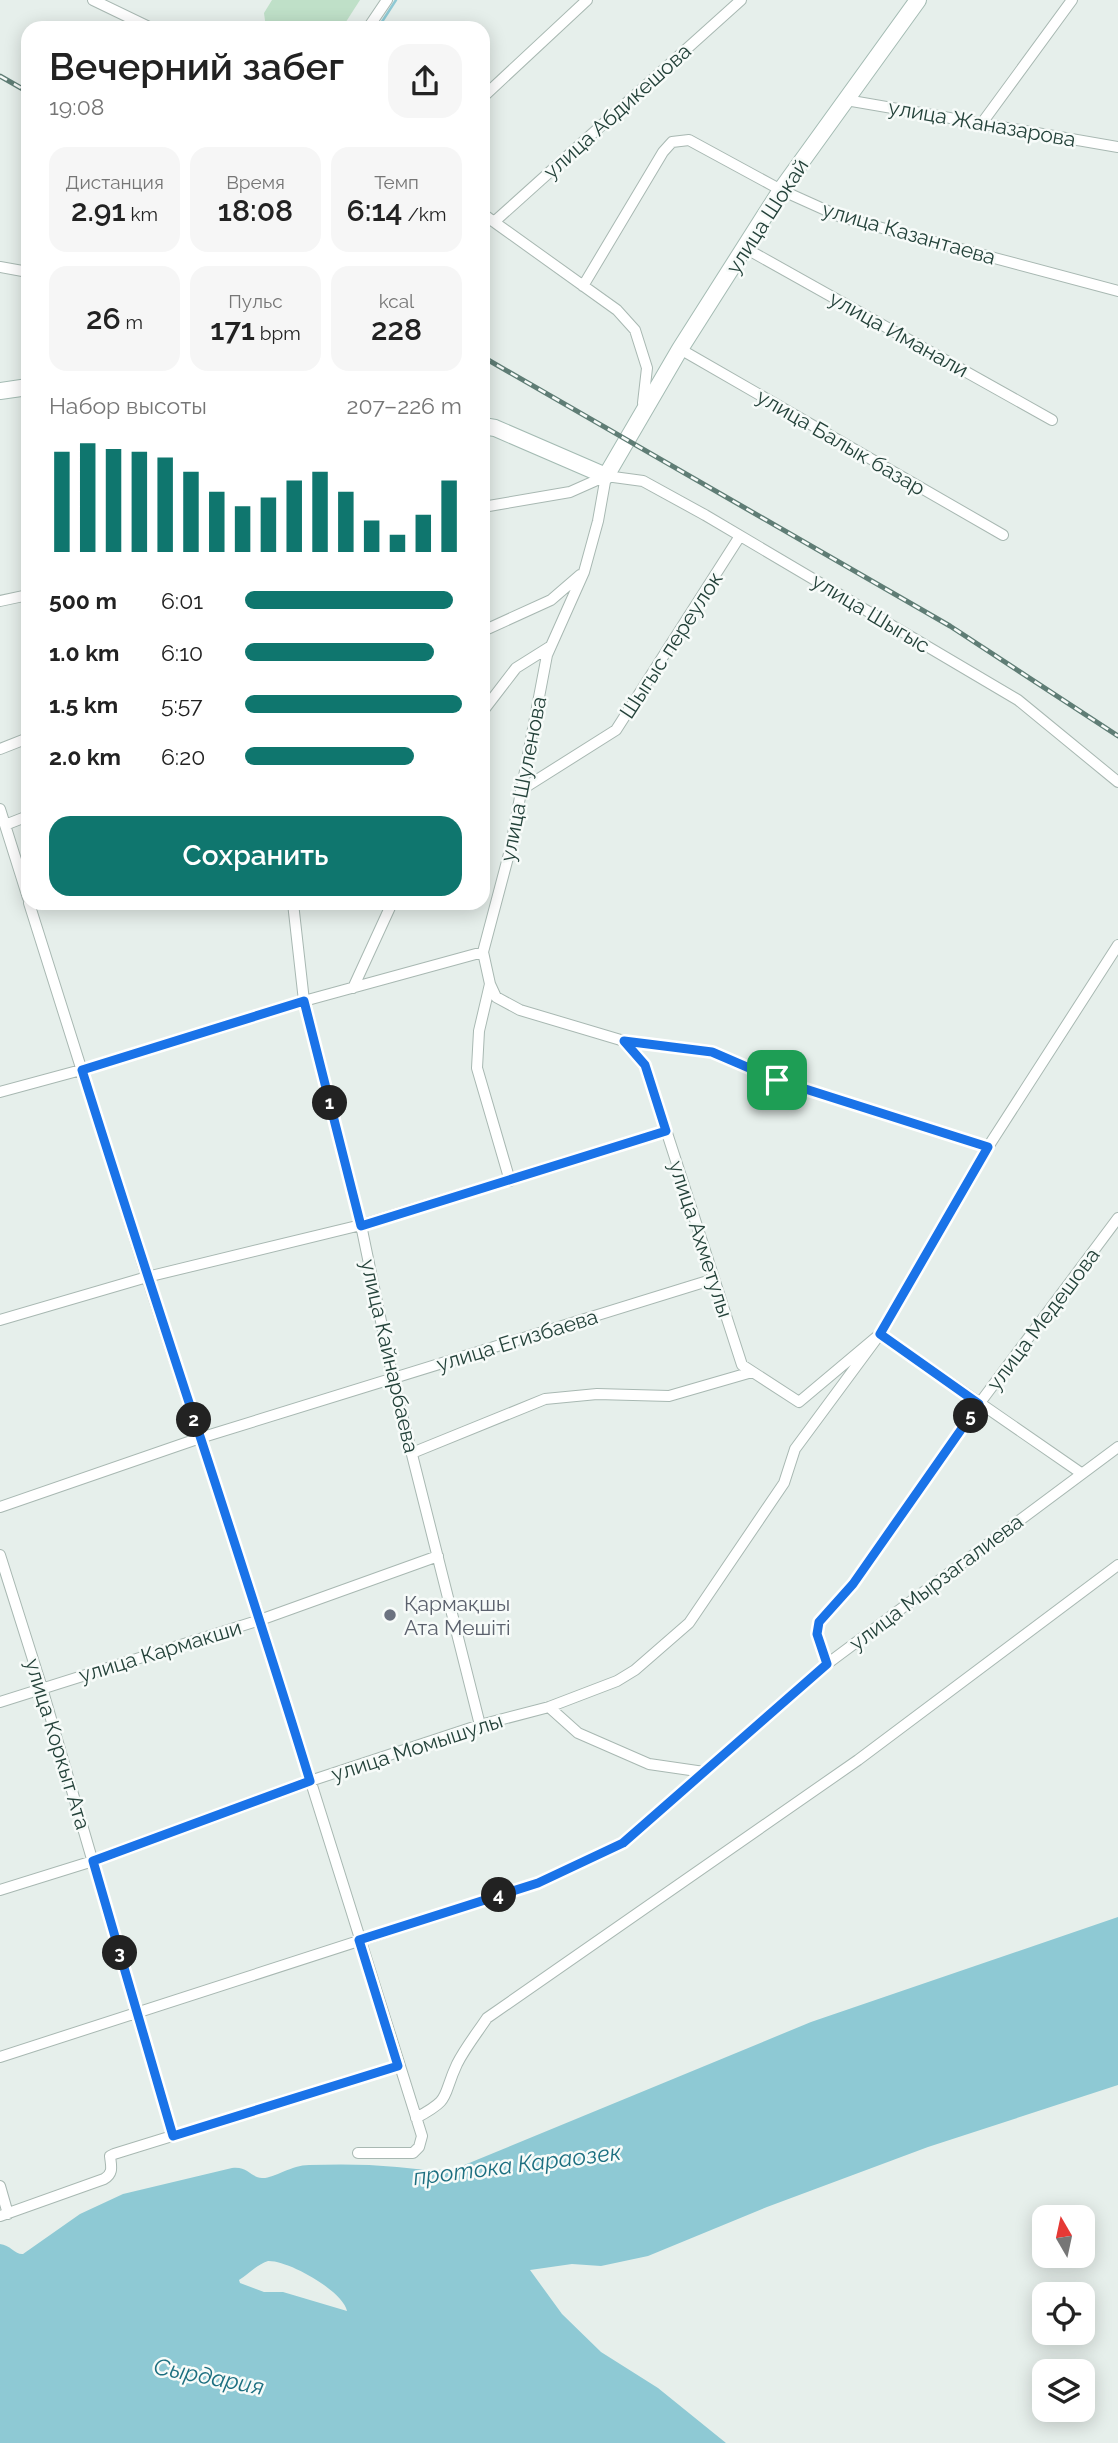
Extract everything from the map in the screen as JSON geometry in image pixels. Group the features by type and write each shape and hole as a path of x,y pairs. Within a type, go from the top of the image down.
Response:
{"street":[{"path":"93,0 136,21"},
{"path":"373,21 387,0"},
{"path":"490,90 587,0"},
{"name":"улица Абдикешова","path":"494,222 741,0"},
{"name":"улица Шокай","path":"606,476 680,349 781,190 918,0"},
{"path":"982,123 1072,0"},
{"name":"улица Жаназарова","path":"846,100 1114,146"},
{"path":"1114,146 1118,136"},
{"name":"улица Казантаева","path":"583,286 663,152 672,142 689,140 781,190 841,217 1118,291"},
{"path":"490,219 617,310 635,330 646,368 646,395 636,424"},
{"name":"улица Иманали","path":"746,248 1052,420"},
{"path":"0,267 21,271"},
{"name":"улица Балык базар","path":"680,349 1003,535"},
{"path":"0,391 21,388"},
{"path":"490,427 606,476"},
{"path":"490,506 570,492 606,476"},
{"name":"улица Шыгыс","path":"606,476 643,481 1018,700 1118,782"},
{"name":"улица Шуленова","path":"483,953 510,850 547,656 584,572 598,521 606,476"},
{"name":"Шыгыс переулок","path":"521,790 616,730 740,536"},
{"path":"490,628 551,600 584,572"},
{"path":"0,601 21,596"},
{"path":"490,701 516,668 551,646"},
{"path":"0,749 21,741"},
{"path":"0,809 21,876"},
{"path":"5,825 21,819"},
{"path":"32,910 147,1277 260,1620 422,2136 419,2147 413,2152 358,2153"},
{"name":"улица Кайнарбаева","path":"294,910 304,1001 361,1226 393,1379 480,1726"},
{"path":"353,988 389,910"},
{"path":"1081,1473 880,1334 988,1147 1118,945"},
{"path":"0,1092 82,1070 304,1001 483,953 496,997 520,1010 624,1041 712,1052 777,1080 988,1147"},
{"path":"490,984 479,1031 477,1069 510,1181"},
{"name":"улица Ахметулы","path":"624,1041 645,1065 742,1365 799,1402 880,1334"},
{"path":"0,1320 147,1277 361,1226 666,1131"},
{"name":"улица Медешова","path":"827,1664 817,1634 819,1622 853,1584 979,1404 1118,1218"},
{"name":"улица Егизбаева","path":"0,1507 200,1438 714,1279"},
{"name":"улица Момышулы","path":"0,1890 93,1861 310,1781 480,1726 549,1707 617,1681 635,1670 688,1623 784,1482 795,1449 880,1334"},
{"path":"412,1453 545,1399 597,1394 669,1396 752,1371"},
{"name":"улица Мырзагалиева","path":"0,2057 538,1883 623,1843 827,1664 1118,1447"},
{"name":"улица Коркыт Ата","path":"0,1555 42,1688 173,2136"},
{"name":"улица Кармакши","path":"0,1702 260,1620 438,1556"},
{"path":"416,2118 438,2107 446,2097 457,2065 487,2018 858,1760 1118,1565"},
{"path":"549,1707 578,1733 649,1764 704,1772"},
{"path":"0,2186 4,2215 110,2176 110,2156 114,2154 398,2066"}],"green space":[{"path":"272,0 360,0 346,21 265,21 264,13"}],"water":[{"path":"1118,1917 1118,2085 928,2147 767,2207 648,2256 601,2266 572,2264 530,2270 562,2314 601,2352 658,2388 726,2443 0,2443 0,2244 23,2254 80,2214 123,2194 232,2168 242,2169 262,2178 309,2165 364,2165 434,2170 457,2168 811,2022","holes":["268,2261 301,2271 326,2286 347,2311 283,2292 264,2292 240,2283 239,2280 260,2265"]}],"waterway":[{"path":"382,21 396,0"}],"railway":[{"path":"0,76 21,88"},
{"path":"490,361 950,626 1118,736"}],"place":[{"name":"Қармақшы Ата Мешіті","path":"390,1615"}],"route":[{"path":"304,1001 361,1226 666,1131 645,1065 624,1041 712,1052 777,1080 988,1147 880,1334 979,1404 853,1584 819,1622 817,1634 827,1664 623,1843 538,1883 359,1940 398,2066 173,2136 93,1861 310,1781 82,1070 304,1001"}],"water label":[{"name":"протока Караозек","path":"517,2164"},
{"name":"Сырдария","path":"209,2376"}]}
